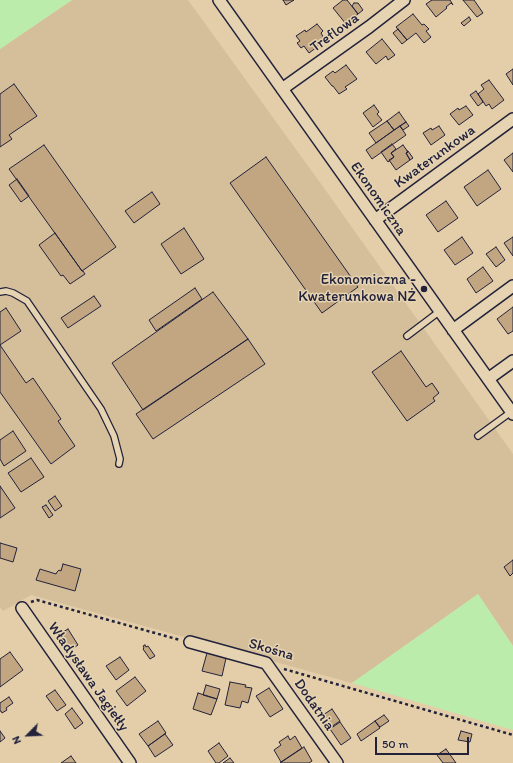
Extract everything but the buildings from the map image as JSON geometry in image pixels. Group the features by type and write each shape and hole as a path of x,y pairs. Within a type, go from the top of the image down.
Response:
{"street":[{"name":"Ekonomiczna","path":"219,0 512,413"},
{"name":"Treflowa","path":"282,89 404,0"},
{"name":"Kwaterunkowa","path":"375,220 513,119"},
{"path":"453,330 513,286"},
{"path":"488,379 513,362"},
{"name":"Władysława Jagiełły","path":"22,608 130,763"},
{"name":"Skośna","path":"190,642 266,664"},
{"name":"Dodatnia","path":"266,664 337,763"}],"lane":[{"path":"0,292 6,291 13,293 27,301 101,409 114,436 120,458 119,464"},
{"path":"407,336 440,311"},
{"path":"478,436 512,413"}],"path":[{"path":"22,608 36,600 190,642"},
{"name":"Skośna","path":"266,664 513,735"}],"shaded area":[{"path":"72,0 188,0 513,454 513,646 478,594 352,683 31,595 3,611 0,607 0,49"}],"green space":[{"path":"0,0 72,0 0,49"},
{"path":"478,594 513,646 513,730 352,683"}],"place":[{"name":"Ekonomiczna - Kwaterunkowa NŻ","path":"424,289"}]}
